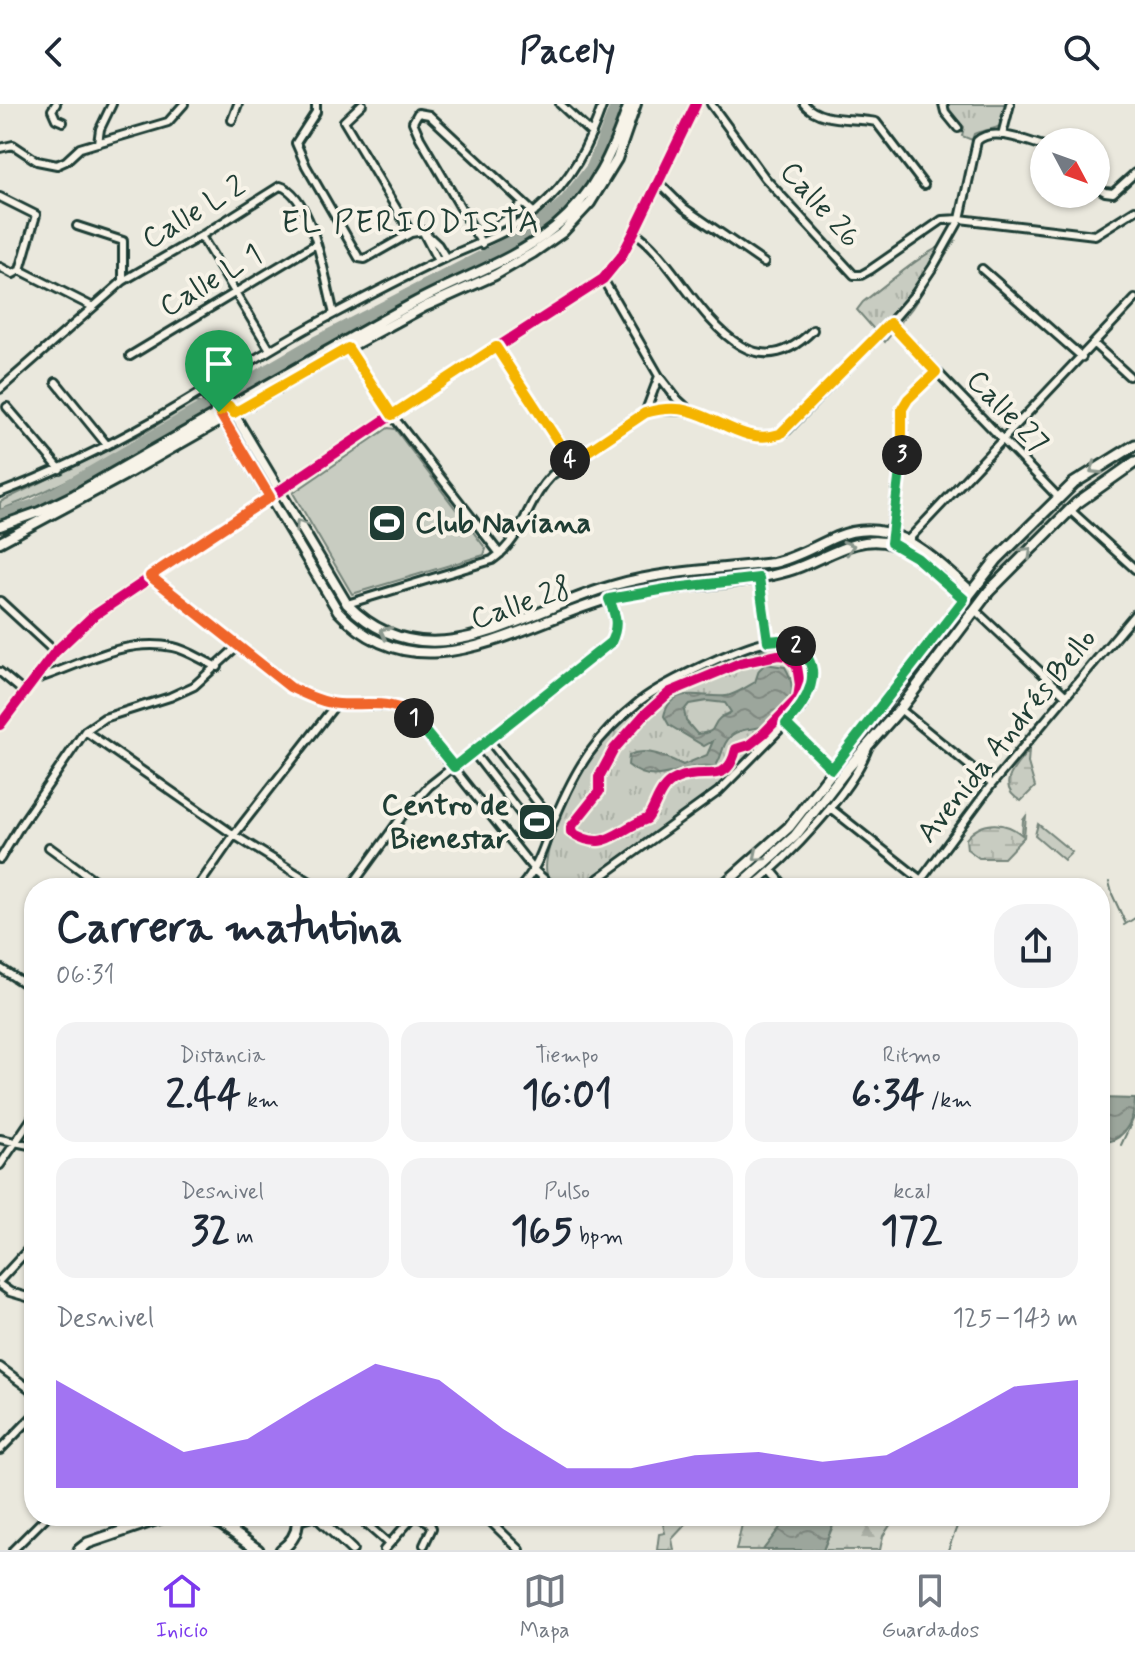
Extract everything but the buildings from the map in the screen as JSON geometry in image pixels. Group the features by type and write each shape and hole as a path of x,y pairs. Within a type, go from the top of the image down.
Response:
{"main road":[{"path":"0,526 74,495 232,409 426,296 500,262 556,226 587,194 598,177 616,144 629,104"},
{"path":"346,344 495,275 563,232 604,183 617,159 636,104"},
{"name":"Calle 28","path":"232,409 347,604 364,620 399,639 430,643 454,641 605,588 677,574 788,560 839,535 868,530 891,533 908,540 967,595"},
{"path":"0,542 219,414"},
{"name":"Calle 28","path":"219,414 338,611 357,629 389,647 411,653 431,654 467,648 609,599 776,575 858,544 891,543"},
{"path":"731,878 789,827 997,559 1058,497 1083,477 1135,445"},
{"path":"748,878 795,836 900,709 974,609 1008,571 1070,510 1135,462"},
{"path":"891,533 891,543 967,595 974,609"},
{"path":"903,549 908,540"},
{"path":"310,565 320,559"},
{"path":"773,563 776,575"},
{"path":"605,588 609,599"},
{"path":"338,611 347,604"},
{"path":"509,624 512,634"},
{"path":"430,643 431,654"},
{"path":"79,1550 88,1543 138,1526"},
{"path":"224,1526 258,1550"},
{"path":"282,1550 295,1535 296,1526"},
{"path":"325,1526 352,1550"}],"street":[{"path":"56,104 52,110 56,119 63,122"},
{"path":"98,143 100,129 110,107 100,104"},
{"path":"0,148 13,145 37,161 57,165 80,148 168,122 184,104"},
{"path":"232,120 238,104"},
{"path":"316,104 316,112 296,143 359,258 365,259 411,233 423,231"},
{"path":"362,104 344,121 411,233"},
{"path":"560,104 592,134"},
{"path":"0,493 60,469 107,445 269,348 438,261 482,244 534,213 573,172 603,104"},
{"path":"0,725 55,652 92,617 392,415 603,279 614,267 634,232 696,104"},
{"name":"Calle 26","path":"711,104 765,178 854,275 870,270 942,220 960,219"},
{"path":"804,104 823,116 876,122 924,185"},
{"path":"943,104 945,112 958,128"},
{"path":"1002,135 1010,104"},
{"path":"482,244 420,138 413,122 418,113 429,115 534,213"},
{"path":"347,604 492,560 521,530 546,481 645,413 671,409 690,411 751,436 780,434 915,294 960,219 977,141 986,135 1002,135 1030,142"},
{"path":"1110,193 1135,173"},
{"path":"658,182 684,208 764,263"},
{"name":"Calle L 2","path":"0,389 123,281 280,186 293,193 311,225 316,244"},
{"path":"0,197 36,215 20,270 13,274 0,267"},
{"path":"476,235 500,224 523,203"},
{"path":"960,219 1095,235 1135,210"},
{"path":"77,226 123,241 123,281"},
{"path":"423,231 446,258"},
{"path":"423,231 438,261"},
{"path":"634,232 651,246 700,311 749,349 761,353 786,350 813,330"},
{"path":"201,236 269,348"},
{"path":"316,244 334,314"},
{"name":"Calle L 1","path":"130,356 316,244"},
{"path":"982,269 1082,357"},
{"path":"20,270 91,306"},
{"path":"603,279 659,376 690,411"},
{"path":"908,540 1135,299"},
{"path":"1128,306 1135,313"},
{"name":"Calle 27","path":"890,323 1058,497"},
{"path":"346,344 392,415 500,554"},
{"path":"1094,344 1129,376"},
{"path":"496,347 572,462"},
{"path":"891,533 903,449 902,409 936,372"},
{"path":"645,413 659,376"},
{"path":"56,382 107,445"},
{"name":"Calle 28","path":"201,391 219,414"},
{"path":"7,407 60,469"},
{"path":"1070,510 1135,569"},
{"path":"150,576 290,687 336,704 378,704 408,711 543,878"},
{"path":"759,578 768,641"},
{"path":"357,878 415,800 611,642 617,629 609,599"},
{"path":"0,601 55,652"},
{"path":"974,609 1065,695"},
{"name":"Avenida Andrés Bello","path":"922,878 992,784 1135,614"},
{"path":"529,878 535,871 577,770 588,752 641,700 669,683 768,641 787,642 801,650 808,659 812,674 808,696 786,724 719,791 599,878"},
{"path":"35,679 101,653 131,645 154,644 177,648 218,667"},
{"path":"0,859 85,731 104,718 194,686 238,646"},
{"path":"0,672 25,693"},
{"path":"204,878 336,704"},
{"path":"900,709 992,784"},
{"path":"786,724 832,769"},
{"path":"85,731 234,835 304,878"},
{"path":"489,740 545,812"},
{"path":"763,878 791,853 829,807 859,767 869,745"},
{"path":"473,752 532,828"},
{"path":"829,807 918,878"},
{"path":"49,847 91,878"},
{"path":"772,871 778,878"},
{"path":"0,968 24,984"},
{"path":"0,1165 24,1130"},
{"path":"0,1139 24,1144"},
{"path":"24,1255 0,1283 10,1292 24,1296"},
{"path":"0,1367 24,1385"},
{"path":"0,1450 24,1425"},
{"path":"13,1550 37,1526"},
{"path":"366,1526 386,1547 406,1526"},
{"path":"424,1545 431,1526"},
{"path":"495,1526 520,1550"}],"green space":[{"path":"948,104 1009,104 1003,124 974,134 972,140 962,136 964,127 950,112"},
{"path":"955,241 912,308 885,342 857,310 863,302 921,258"},
{"path":"194,402 204,404 79,475 0,510 0,502 147,431"},
{"name":"Club Naviana","path":"388,428 395,429 486,549 484,555 352,594 293,493"},
{"path":"1060,503 1068,505 981,591 1003,559"},
{"path":"768,647 792,649 802,659 807,672 806,686 797,705 712,791 591,878 550,878 546,864 560,816 588,760 608,736 662,694"},
{"path":"1029,750 1028,763 1035,787 1021,801 1013,795 1008,782"},
{"path":"1026,816 1024,837 1004,858 979,858 967,849 966,839 986,825 1001,825 1022,835"},
{"path":"1038,824 1072,852 1064,860 1035,835"},
{"path":"663,1526 684,1526 672,1539 674,1550 657,1550 659,1534 665,1533"},
{"path":"742,1526 781,1526 763,1550 736,1550"},
{"path":"833,1526 890,1526 880,1550 823,1550"}],"water":[{"path":"765,664 785,667 792,692 787,707 768,725 732,735 715,767 693,767 650,775 628,765 629,755 643,752 657,754 683,765 707,755 713,741 704,746 669,725 664,716 668,706 673,699 681,696 733,694 755,682","holes":["707,701 725,703 731,712 720,718 709,732 697,734 686,721 684,710 689,704"]},
{"path":"1110,1098 1135,1099 1128,1126 1110,1141"},
{"path":"781,1526 832,1526 823,1550 763,1550"}],"waterway":[{"path":"0,517 35,506 316,343 530,233 565,203 593,168 618,104"},
{"path":"1110,886 1112,893"},
{"path":"1112,894 1125,922"},
{"path":"1124,925 1135,918"},
{"path":"1121,1145 1135,1115"},
{"path":"948,1550 957,1526"}],"cycle path":[{"path":"0,725 55,652 92,617 392,415 603,279 621,257 696,104"},
{"path":"778,655 786,656 797,666 800,685 798,698 764,733 749,745 736,749 727,768 713,774 696,774 670,782 647,819 610,838 593,841 571,832 571,827 599,792 599,777 614,749 644,715 670,692 740,663 778,655"}],"place":[{"name":"Club Naviana","path":"387,523"},
{"name":"Centro de Bienestar","path":"537,822"}],"district":[{"name":"EL PERIODISTA","path":"411,223"}],"route":[{"path":"890,323 936,372 902,409 903,449 891,543 917,558 964,599 832,769 786,724 808,696 812,674 808,659 801,650 787,642 768,641 759,578 609,599 617,629 611,642 454,767 408,711 378,704 336,704 303,694 150,576 270,497 219,412 229,406 234,413 348,348 392,415 496,347 572,462 645,413 655,410 690,411 751,436 774,436 787,430 890,323"}]}
